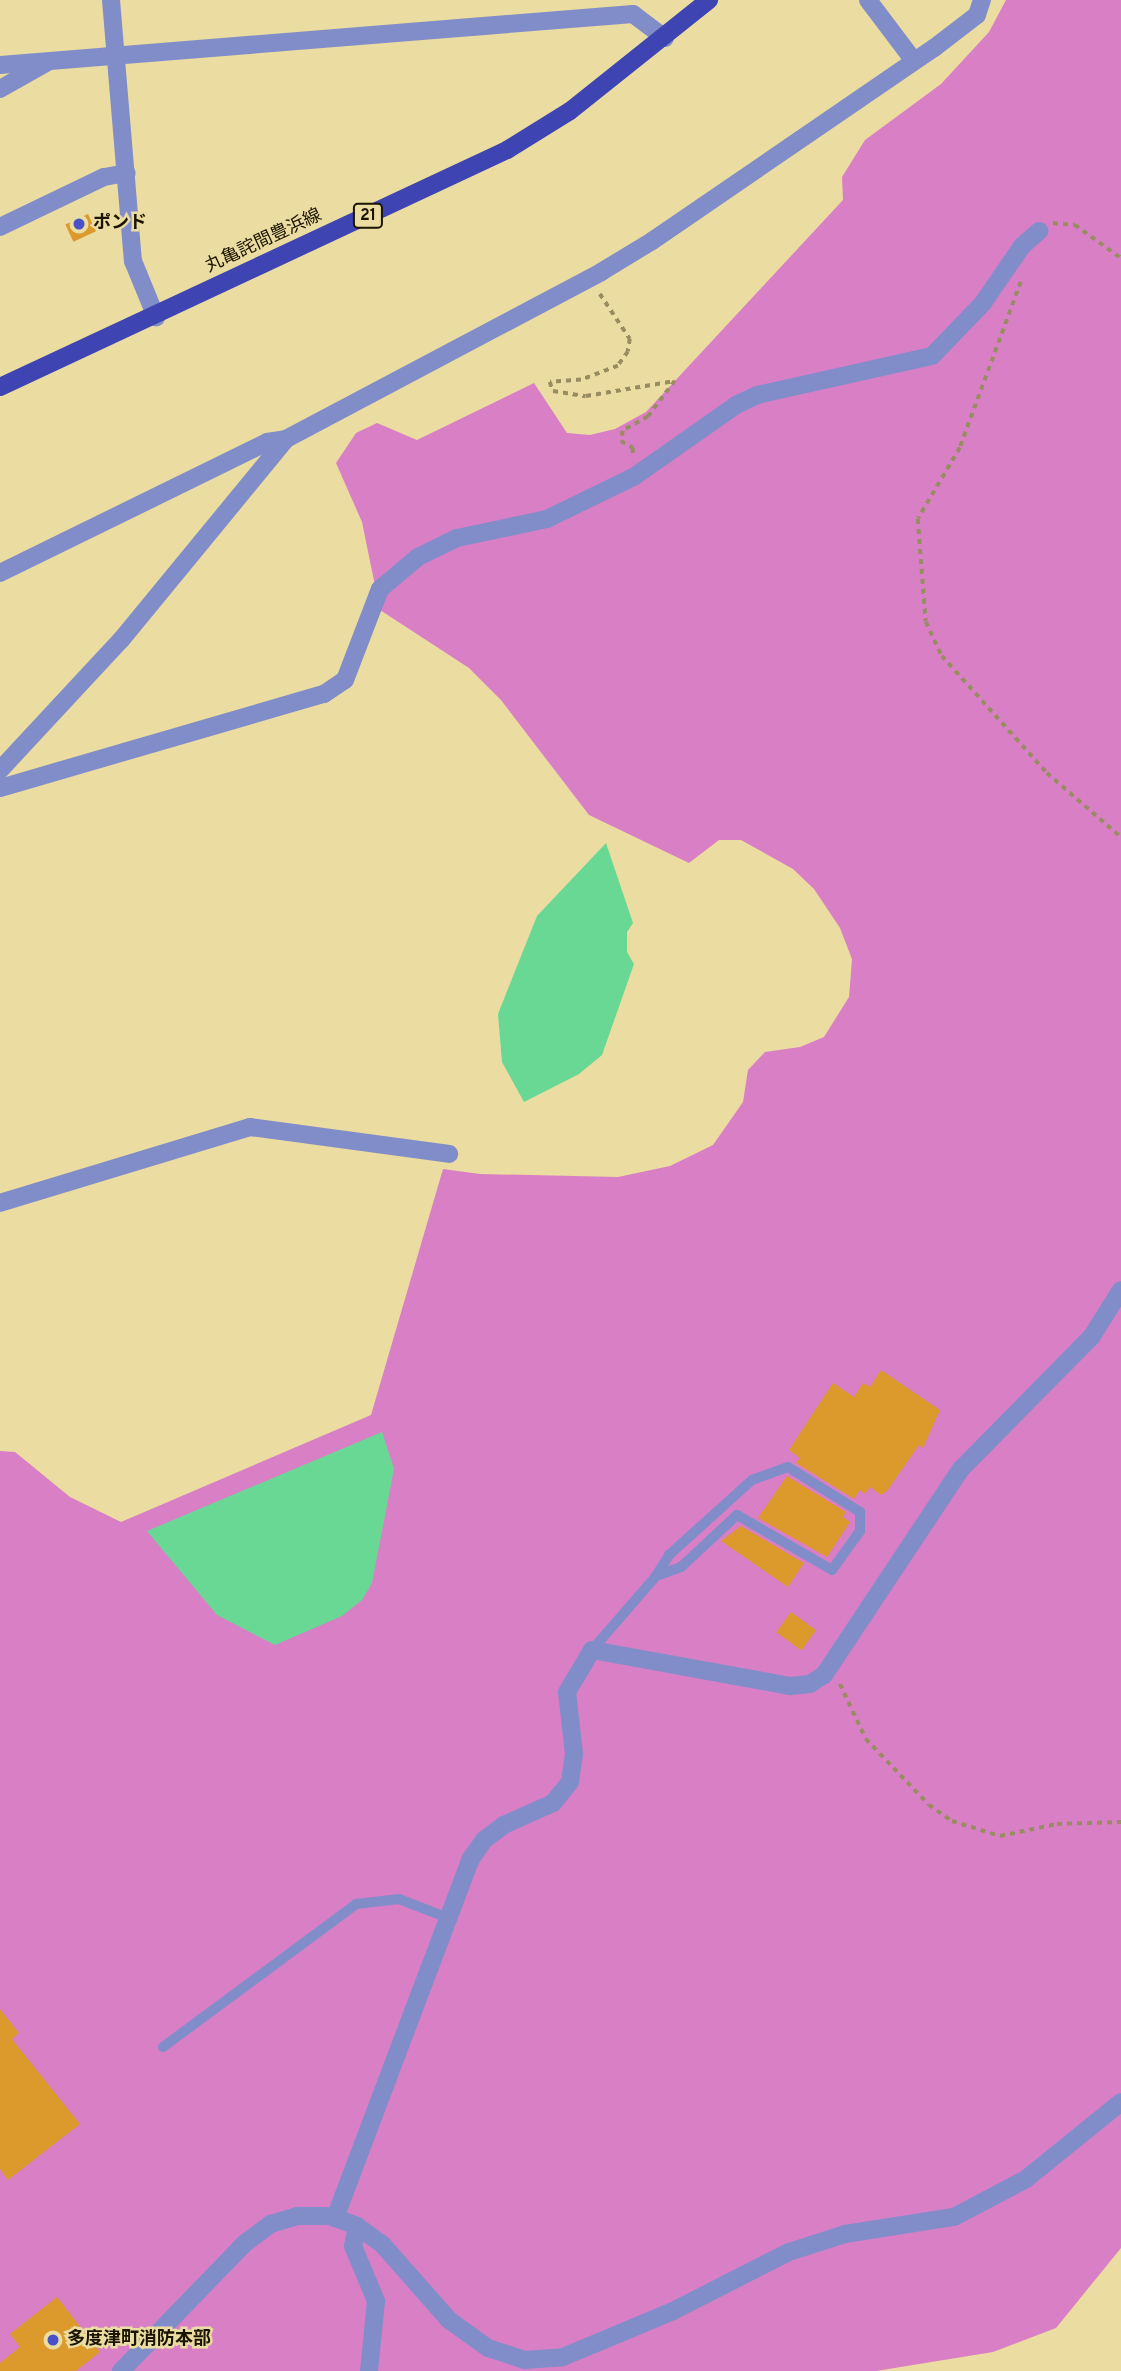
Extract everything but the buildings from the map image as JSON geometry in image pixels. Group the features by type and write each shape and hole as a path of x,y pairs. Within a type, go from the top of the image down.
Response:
{"main road":[{"name":"丸亀詫間豊浜線","path":"0,387 156,317 507,150 570,111 709,0"}],"street":[{"path":"111,0 133,261 156,317"},
{"path":"868,0 914,61"},
{"path":"0,573 267,442 286,439 589,278 652,241 914,61 977,15 982,0"},
{"path":"0,65 634,14 665,37"},
{"path":"0,89 48,61"},
{"path":"0,227 104,177 127,173"},
{"path":"0,788 324,694 345,680 380,589 418,557 457,538 547,519 630,478 736,405 757,395 932,356 983,303 1022,246 1039,231"},
{"path":"0,770 121,640 286,439"},
{"path":"0,1203 250,1128 449,1154"},
{"path":"335,2218 470,1860 484,1840 504,1825 553,1803 569,1782 574,1754 567,1692 592,1650 791,1686 810,1684 831,1667 961,1469 1092,1336 1121,1290"},
{"path":"121,2371 203,2282 271,2224 298,2216 335,2218 357,2226 382,2244 449,2320 488,2348 524,2360 563,2357 673,2311 789,2252 845,2234 954,2217 1026,2179 1121,2102"},
{"path":"357,2226 353,2246 376,2301 369,2371"}],"lane":[{"path":"592,1650 656,1576 669,1555 727,1499 774,1469 788,1467 860,1512 860,1531 832,1570 737,1515 681,1567 656,1576"},
{"path":"163,2047 356,1904 399,1899 448,1919"}],"path":[{"path":"1039,231 1054,223 1075,225 1121,258"},
{"path":"1025,270 960,448 918,519 926,622 942,656 1038,763 1121,837"},
{"path":"589,278 630,339 628,352 618,366 580,380 550,382 553,391 586,396 675,381 648,417 623,431 621,441 633,447 630,478"},
{"path":"831,1667 866,1739 929,1805 952,1821 1000,1836 1057,1824 1121,1822"}],"shaded area":[{"path":"1006,0 1121,0 1121,2248 1056,2328 993,2352 876,2371 0,2371 0,1451 15,1452 70,1497 121,1522 371,1415 443,1169 480,1174 618,1177 670,1166 713,1145 743,1102 748,1070 765,1052 800,1047 824,1037 849,997 852,959 840,928 814,889 793,869 741,840 719,840 689,863 589,815 501,700 469,668 380,610 362,522 336,463 356,433 377,423 417,440 534,383 567,433 590,435 615,429 646,412 843,200 842,177 865,140 941,84 989,32"},
{"path":"606,843 633,923 627,932 627,952 634,964 602,1055 579,1074 524,1102 502,1062 498,1014 537,916"},
{"path":"382,1432 394,1469 372,1583 362,1600 342,1616 275,1645 217,1615 147,1531"}],"place":[{"name":"ポンド","path":"79,224"},
{"name":"多度津町消防本部","path":"53,2340"}]}
